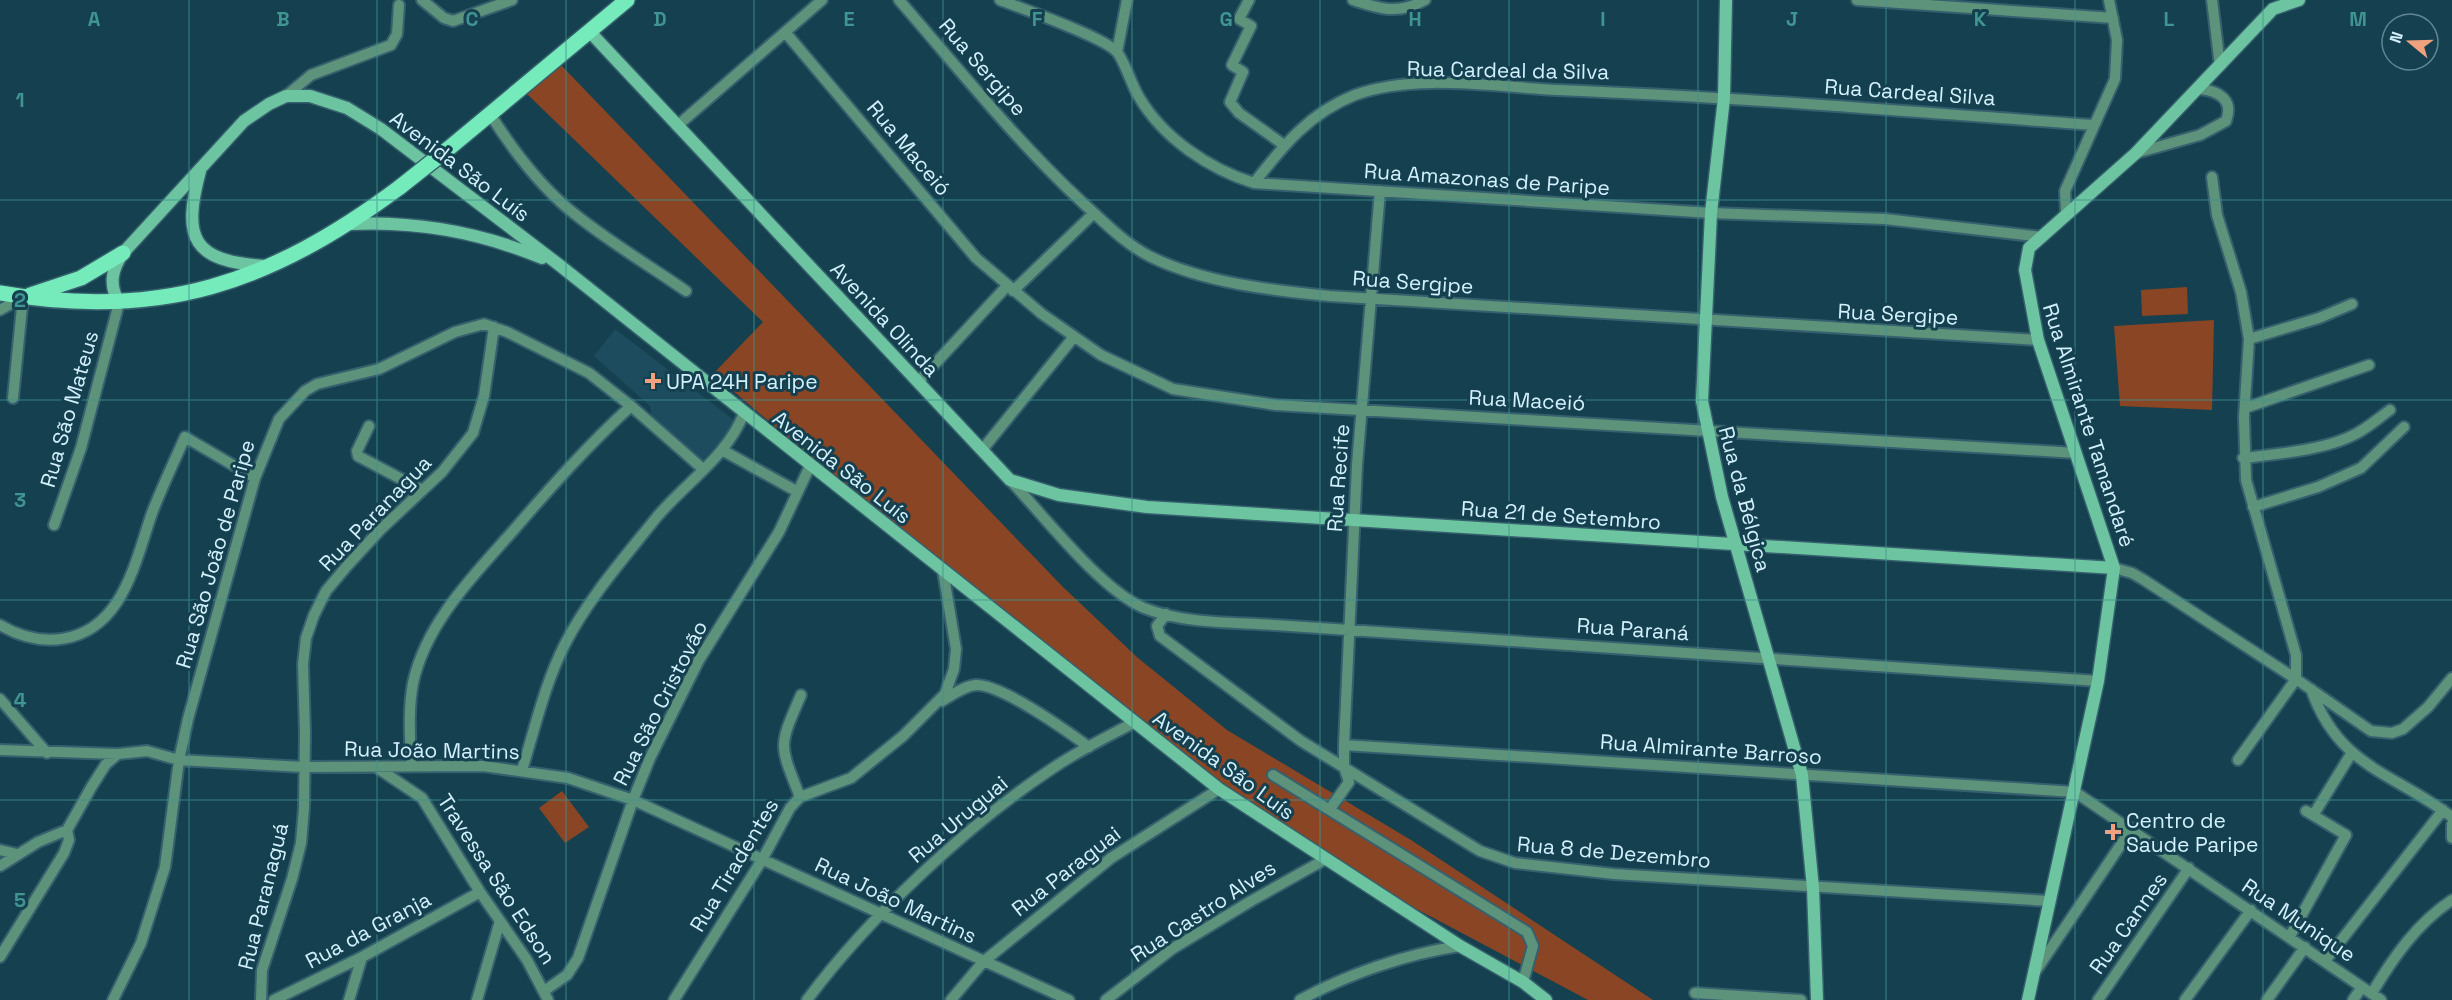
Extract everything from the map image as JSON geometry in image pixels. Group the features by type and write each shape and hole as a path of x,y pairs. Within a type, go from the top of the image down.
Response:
{"main road":[{"path":"0,293 23,297 119,303 202,290 269,267 350,224 400,187 627,0"},
{"name":"Rua da Bélgica","path":"1726,0 1724,98 1704,322 1702,401 1706,430 1737,546 1802,775 1813,888 1817,1000"},
{"name":"Rua Almirante Tamandaré","path":"2028,1000 2098,681 2114,568 2038,340 2025,270 2030,248 2067,212 2136,153 2200,89 2276,4 2299,0"},
{"name":"Avenida Olinda","path":"590,32 1010,480"},
{"path":"119,303 111,289 115,268 123,253 244,121 269,104 286,96"},
{"name":"Avenida São Luís","path":"286,96 310,96 326,100 346,108 381,129 558,264 1133,723 1219,789 1324,860 1460,946 1523,982 1546,1000"},
{"path":"200,170 191,220 192,229 201,246 209,254 228,262 269,267"},
{"path":"350,224 402,224 455,230 506,244 558,264"},
{"path":"23,297 66,284 123,253"},
{"name":"Rua 21 de Setembro","path":"1010,480 1059,495 1101,503 1737,546 2114,568"}],"street":[{"path":"422,0 450,21 458,21 492,3 512,0"},
{"path":"677,126 822,0"},
{"name":"Rua Sergipe","path":"899,0 1045,169 1119,235 1149,256 1179,269 1293,292 1704,322 2038,340"},
{"path":"1000,0 1077,30 1117,52 1127,0"},
{"path":"1249,0 1239,19 1251,26 1232,65 1243,72 1230,102 1239,113 1284,145"},
{"path":"1353,0 1390,11 1413,6 1425,0"},
{"path":"1857,0 2113,18"},
{"path":"2067,212 2065,191 2115,79 2117,56 2109,0"},
{"path":"2212,0 2220,66"},
{"path":"286,96 311,75 391,45 398,34 398,2"},
{"name":"Rua Maceió","path":"785,32 976,258 1073,338 1129,369 1173,389 1276,405 2076,453"},
{"name":"Rua Amazonas de Paripe","path":"1117,52 1140,99 1166,130 1211,165 1232,176 1254,183 1712,213 1885,219 2042,237"},
{"name":"Rua Cardeal da Silva","path":"1254,183 1304,123 1329,107 1357,94 1394,87 1427,84 1724,98"},
{"name":"Rua Almirante Tamandaré","path":"2136,153 2200,135 2222,125 2229,113 2228,105 2220,93 2200,89"},
{"name":"Rua Cardeal Silva","path":"1724,98 2093,125"},
{"path":"490,114 512,148 553,195 576,216 686,291"},
{"path":"2212,177 2217,215 2241,292 2249,339 2243,458 2253,507 2295,642 2296,679 2238,760"},
{"name":"Rua Recife","path":"1330,809 1347,788 1349,782 1344,767 1344,745 1349,629 1362,410 1380,191"},
{"path":"918,382 1010,288 1094,213"},
{"path":"0,310 23,297"},
{"path":"14,398 23,297"},
{"name":"Rua São Mateus","path":"54,525 81,448 119,303"},
{"path":"2249,339 2319,318 2352,304"},
{"name":"Rua São João de Paripe","path":"113,1000 141,943 165,867 179,760 208,642 255,478 279,419 305,391 317,384 379,369 473,325 494,327"},
{"path":"494,327 564,358 588,373 631,406 703,469"},
{"name":"Rua Paranagua","path":"303,767 305,733 303,664 306,638 314,615 326,591 340,574 380,530 442,472 473,433 484,396 494,327"},
{"path":"982,450 1073,338"},
{"path":"2245,408 2369,365"},
{"path":"411,765 410,713 414,682 426,646 444,614 464,587 558,477 631,406"},
{"path":"2243,458 2283,453 2343,438 2357,433 2390,410"},
{"path":"522,770 550,678 579,619 658,516 723,450 738,429 744,413"},
{"path":"369,426 357,451 361,459 422,490"},
{"path":"2253,507 2318,487 2361,468 2404,427"},
{"path":"0,625 42,640 66,640 101,620 116,604 126,585 157,499 184,437 255,478"},
{"path":"723,450 798,492"},
{"name":"Rua São Cristovão","path":"546,995 567,975 578,958 650,758 699,660 780,532 810,466"},
{"name":"Avenida Olinda","path":"1010,480 1110,588 1145,608 1166,614"},
{"path":"2114,568 2132,573 2144,580 2311,688 2361,727 2381,733 2392,733 2403,729 2428,707 2452,678"},
{"name":"Rua Tiradentes","path":"674,1000 762,860 790,808 800,796 851,778 903,736 938,703 954,669 956,649 943,571"},
{"name":"Rua Paraná","path":"1166,614 1275,625 2098,681"},
{"name":"Rua 8 de Dezembro","path":"1166,614 1157,626 1160,636 1301,741 1480,851 1504,861 1614,874 2050,901"},
{"path":"938,703 973,685 985,686 1046,719 1089,747"},
{"path":"2311,688 2327,725 2351,754 2448,814 2325,961"},
{"path":"800,796 783,754 782,741 801,695"},
{"path":"0,699 47,753"},
{"name":"Rua Uruguai","path":"807,1000 923,872 986,819 1053,768 1133,723"},
{"name":"Rua Almirante Barroso","path":"1344,745 2075,792"},
{"name":"Rua João Martins","path":"0,750 118,754 147,751 179,760 303,767 483,766 522,770 597,785 1069,1000"},
{"path":"0,866 17,854 67,830 97,779 118,754"},
{"path":"2290,936 2346,835 2310,813 2351,754"},
{"name":"Travessa São Edson","path":"375,766 408,786 422,798 480,892 527,960 546,995"},
{"name":"Rua Paranaguá","path":"261,1000 262,970 292,879 301,843 304,808 303,767"},
{"path":"1273,775 1527,932 1533,946 1523,982"},
{"name":"Rua Paraguai","path":"951,1000 983,962 1111,858 1219,789"},
{"name":"Rua Munique","path":"2075,792 2132,828 2372,994"},
{"path":"2452,824 2452,838"},
{"path":"2035,972 2132,828"},
{"path":"0,957 64,853 69,840 67,830"},
{"path":"0,850 17,854"},
{"name":"Rua Castro Alves","path":"1106,1000 1173,949 1324,860"},
{"name":"Rua Cannes","path":"2098,1000 2189,868"},
{"name":"Rua da Granja","path":"274,1000 362,957 480,892"},
{"path":"2353,1000 2372,994 2410,937 2429,917 2452,900"},
{"path":"2185,1000 2252,910"},
{"path":"477,1000 500,921"},
{"path":"1300,1000 1324,987 1394,962 1460,946"},
{"path":"2267,1000 2305,947"},
{"path":"349,1000 362,957"},
{"path":"1695,993 1801,1000"}],"shaded area":[{"path":"561,65 1063,587 1138,658 1227,730 1411,840 1653,1000 1588,1000 1324,860 1222,791 943,569 713,374 763,322 527,94"},
{"path":"2187,287 2188,314 2142,316 2141,290"},
{"path":"2214,320 2212,410 2120,406 2114,326"},
{"name":"UPA 24H Paripe","path":"615,329 735,421 723,439 701,461 652,418 650,406 594,356"},
{"path":"562,791 589,827 565,843 539,808"}],"place":[{"name":"UPA 24H Paripe","path":"653,381"},
{"name":"Centro de Saude Paripe","path":"2113,832"}]}
